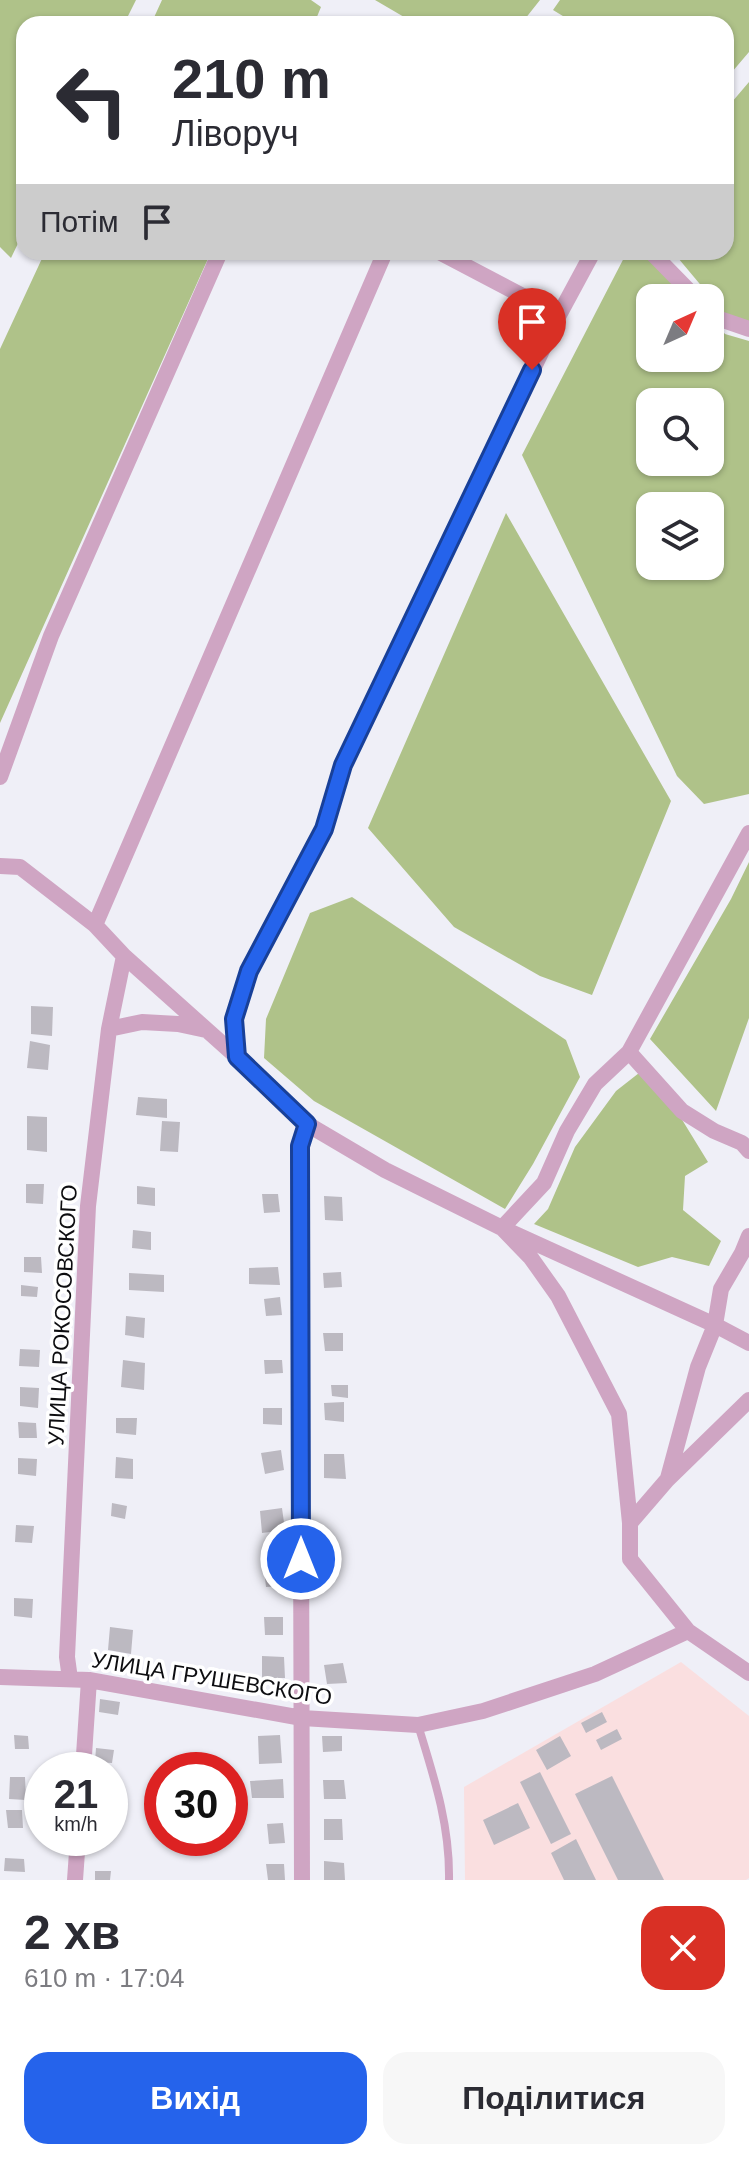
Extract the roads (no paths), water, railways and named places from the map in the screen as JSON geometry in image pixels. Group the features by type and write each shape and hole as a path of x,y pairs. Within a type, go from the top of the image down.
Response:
{"street":[{"path":"0,777 51,636 216,260"},
{"path":"95,925 382,260"},
{"path":"454,260 559,315"},
{"path":"237,1057 234,1019 249,971 324,829 343,765 559,315 589,260"},
{"path":"659,260 682,284"},
{"path":"724,320 749,329"},
{"path":"502,1228 544,1183 567,1131 595,1084 629,1052 749,833"},
{"path":"0,866 20,867 95,925 124,956 307,1124 385,1170 502,1228 749,1343"},
{"name":"УЛИЦА РОКОСОВСКОГО","path":"70,1679 68,1641 88,1206 109,1029 124,956"},
{"path":"109,1029 142,1022 178,1024 207,1030"},
{"path":"629,1052 682,1111 714,1131 742,1143 749,1151"},
{"path":"302,1880 300,1146 307,1124"},
{"path":"502,1228 531,1258 558,1296 619,1414 630,1523 630,1559 688,1631 749,1673"},
{"path":"667,1480 698,1367 715,1325 721,1289 749,1236"},
{"path":"630,1523 667,1480 749,1400"},
{"name":"УЛИЦА ГРУШЕВСКОГО","path":"0,1677 89,1680 302,1718 418,1725 483,1711 595,1674 688,1631"},
{"path":"84,1752 89,1680"},
{"path":"75,1880 77,1856"}],"lane":[{"path":"418,1725 440,1796 450,1850 449,1880"}]}
